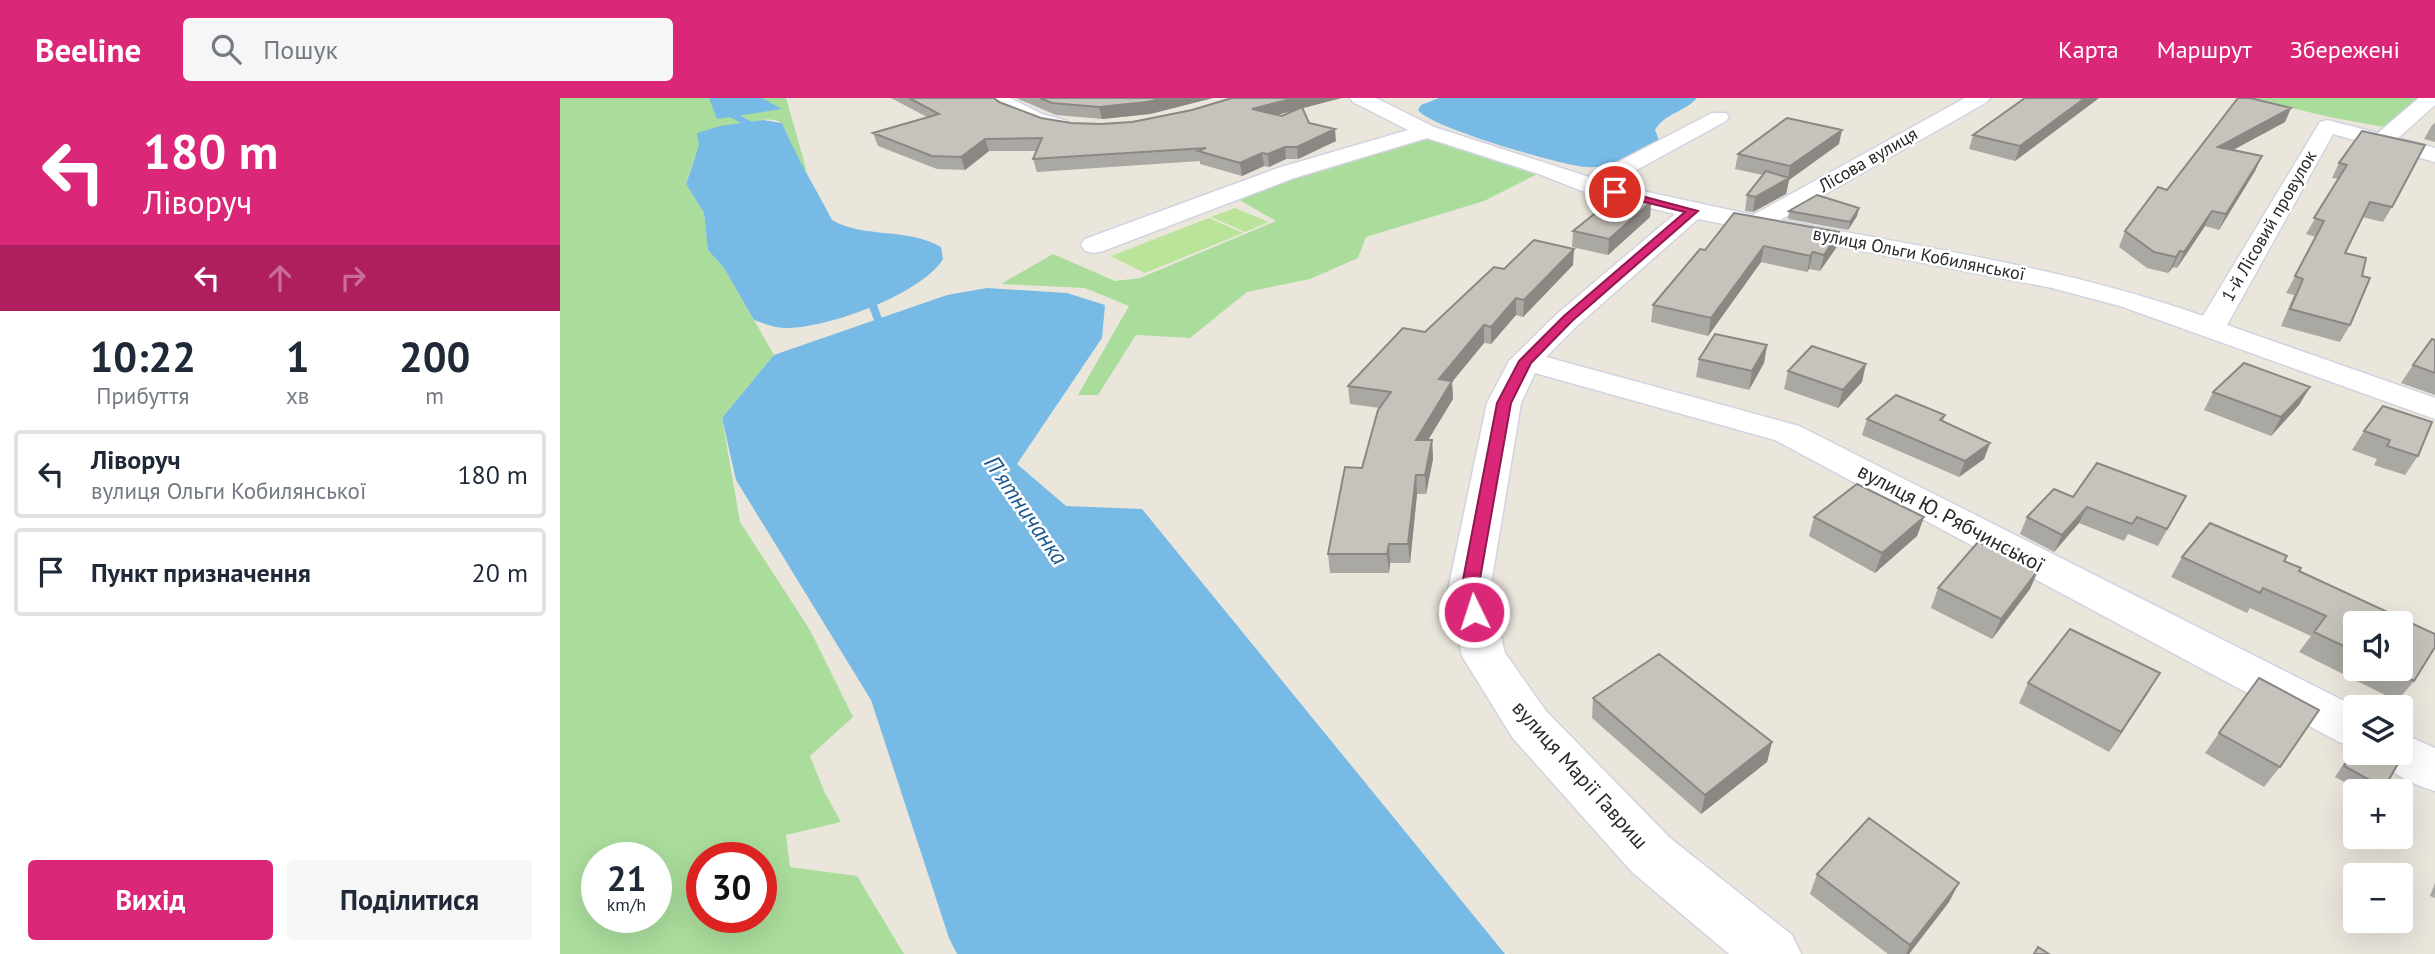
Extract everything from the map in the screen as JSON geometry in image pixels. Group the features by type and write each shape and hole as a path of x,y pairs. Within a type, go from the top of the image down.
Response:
{"street":[{"path":"995,98 1035,119 1083,128"},
{"name":"вулиця Ольги Кобилянської","path":"1360,98 1427,131 1547,169 1590,186 1693,211 2055,280 2130,300 2211,327 2435,409"},
{"name":"Лісова вулиця","path":"1757,223 1980,98"},
{"path":"2383,140 2431,98"},
{"path":"1590,186 1719,117"},
{"name":"1-й Лісовий провулок","path":"2211,327 2327,126 2383,140"},
{"path":"1094,245 1286,173 1427,131"},
{"path":"2383,140 2435,155"},
{"name":"вулиця Марії Гавриш","path":"1693,211 1568,319 1525,361 1504,403 1469,590 1483,656 1529,724 1651,855 1772,954"},
{"name":"вулиця Ю. Рябчинської","path":"1525,361 1787,433 2343,722"},
{"path":"2413,759 2435,771"}],"green space":[{"path":"560,98 786,98 807,172 800,165 782,123 762,120 721,128 712,133 699,147 686,184 704,213 708,250 724,268 774,355 722,418 740,522 810,630 853,717 810,756 824,791 841,822 786,835 790,867 857,876 904,954 560,954"},
{"path":"2248,98 2431,98 2396,129"},
{"path":"1427,131 1547,169 1484,201 1366,237 1358,258 1310,279 1247,292 1190,338 1136,335 1098,395 1078,395 1129,306 1085,288 1001,284 1053,254 1115,281 1140,278 1276,221 1236,198 1286,173"},
{"path":"1235,208 1269,222 1245,232 1211,217"},
{"path":"1209,218 1243,233 1145,273 1111,256"}],"water":[{"path":"709,98 762,98 782,109 717,119"},
{"path":"1439,98 1697,98 1659,125 1655,130 1659,140 1645,152 1615,164 1585,167 1524,153 1469,135 1445,126 1418,110 1421,105"},
{"path":"763,120 782,123 832,220 858,229 928,241 941,247 943,259 915,285 872,307 847,316 824,323 785,328 754,320 724,268 708,250 704,213 686,184 699,145 697,133 720,126"},
{"path":"987,288 1067,293 1105,305 1102,338 1017,464 1066,506 1142,509 1505,954 957,954 949,938 871,700 736,480 722,418 774,355 947,295"}],"building":[{"path":"909,98 994,98 1041,118 1101,124 1132,122 1192,110 1232,98 1295,98 1252,109 1282,116 1302,107 1309,123 1335,129 1297,147 1262,153 1240,163 1198,151 1206,148 1033,159 1042,138 985,139 961,157 932,156 873,133 939,114"},
{"path":"1040,98 1165,98 1099,107 1052,103"},
{"path":"2025,98 2085,98 2020,146 1973,135"},
{"path":"2238,98 2250,98 2291,108 2218,147 2262,156 2226,214 2212,211 2184,252 2180,251 2176,257 2154,252 2125,231 2158,187 2167,190"},
{"path":"1787,118 1842,130 1790,166 1738,154"},
{"path":"2362,131 2425,145 2392,207 2370,202 2345,253 2366,258 2362,276 2370,278 2350,325 2290,309 2303,279 2295,276 2324,221 2314,218 2347,165 2339,163"},
{"path":"1766,171 1789,178 1755,197 1747,195"},
{"path":"1618,195 1651,202 1609,239 1573,231"},
{"path":"1817,195 1859,208 1850,222 1789,211"},
{"path":"1734,213 1839,232 1824,255 1813,252 1810,256 1764,246 1711,318 1653,305 1700,249 1705,250"},
{"path":"1534,240 1574,249 1524,300 1516,298 1491,327 1484,325 1439,379 1452,381 1416,440 1432,440 1425,475 1416,475 1408,544 1389,544 1387,554 1328,554 1345,467 1362,468 1378,410 1391,392 1348,386 1403,328 1425,332 1494,267 1504,269"},
{"path":"1715,334 1767,345 1752,371 1699,359"},
{"path":"2432,339 2435,340 2435,373 2413,365"},
{"path":"1812,346 1866,364 1843,390 1788,371"},
{"path":"2244,363 2310,387 2281,417 2213,392"},
{"path":"1896,395 1945,415 1940,420 1990,443 1965,461 1867,419"},
{"path":"2383,406 2432,422 2418,456 2387,446 2390,440 2364,431"},
{"path":"2097,463 2186,496 2167,529 2137,517 2132,524 2087,507 2062,535 2027,517 2054,489 2073,497"},
{"path":"1857,484 1924,517 1882,553 1814,517"},
{"path":"2210,523 2287,556 2284,561 2301,568 2299,571 2385,611 2343,611 2343,646 2314,632 2326,616 2263,588 2260,593 2182,557"},
{"path":"2003,541 2038,559 2032,566 2039,569 2001,619 1938,588 1978,542 1994,549"},
{"path":"2413,624 2435,634 2435,647 2414,681"},
{"path":"2070,629 2160,673 2121,732 2028,683"},
{"path":"1659,654 1772,742 1705,795 1593,698"},
{"path":"2259,678 2319,710 2280,767 2219,733"},
{"path":"2397,765 2389,779 2368,779 2344,766"},
{"path":"1869,818 1959,883 1910,945 1817,874"},
{"path":"2038,947 2049,954 2034,954"}],"waterway":[{"name":"П'ятничанка","path":"724,98 729,113 751,125 753,133"},
{"name":"П'ятничанка","path":"862,297 873,306 882,330"}],"route":[{"path":"1474,612 1469,590 1504,403 1525,361 1568,319 1693,211 1615,192"}]}
